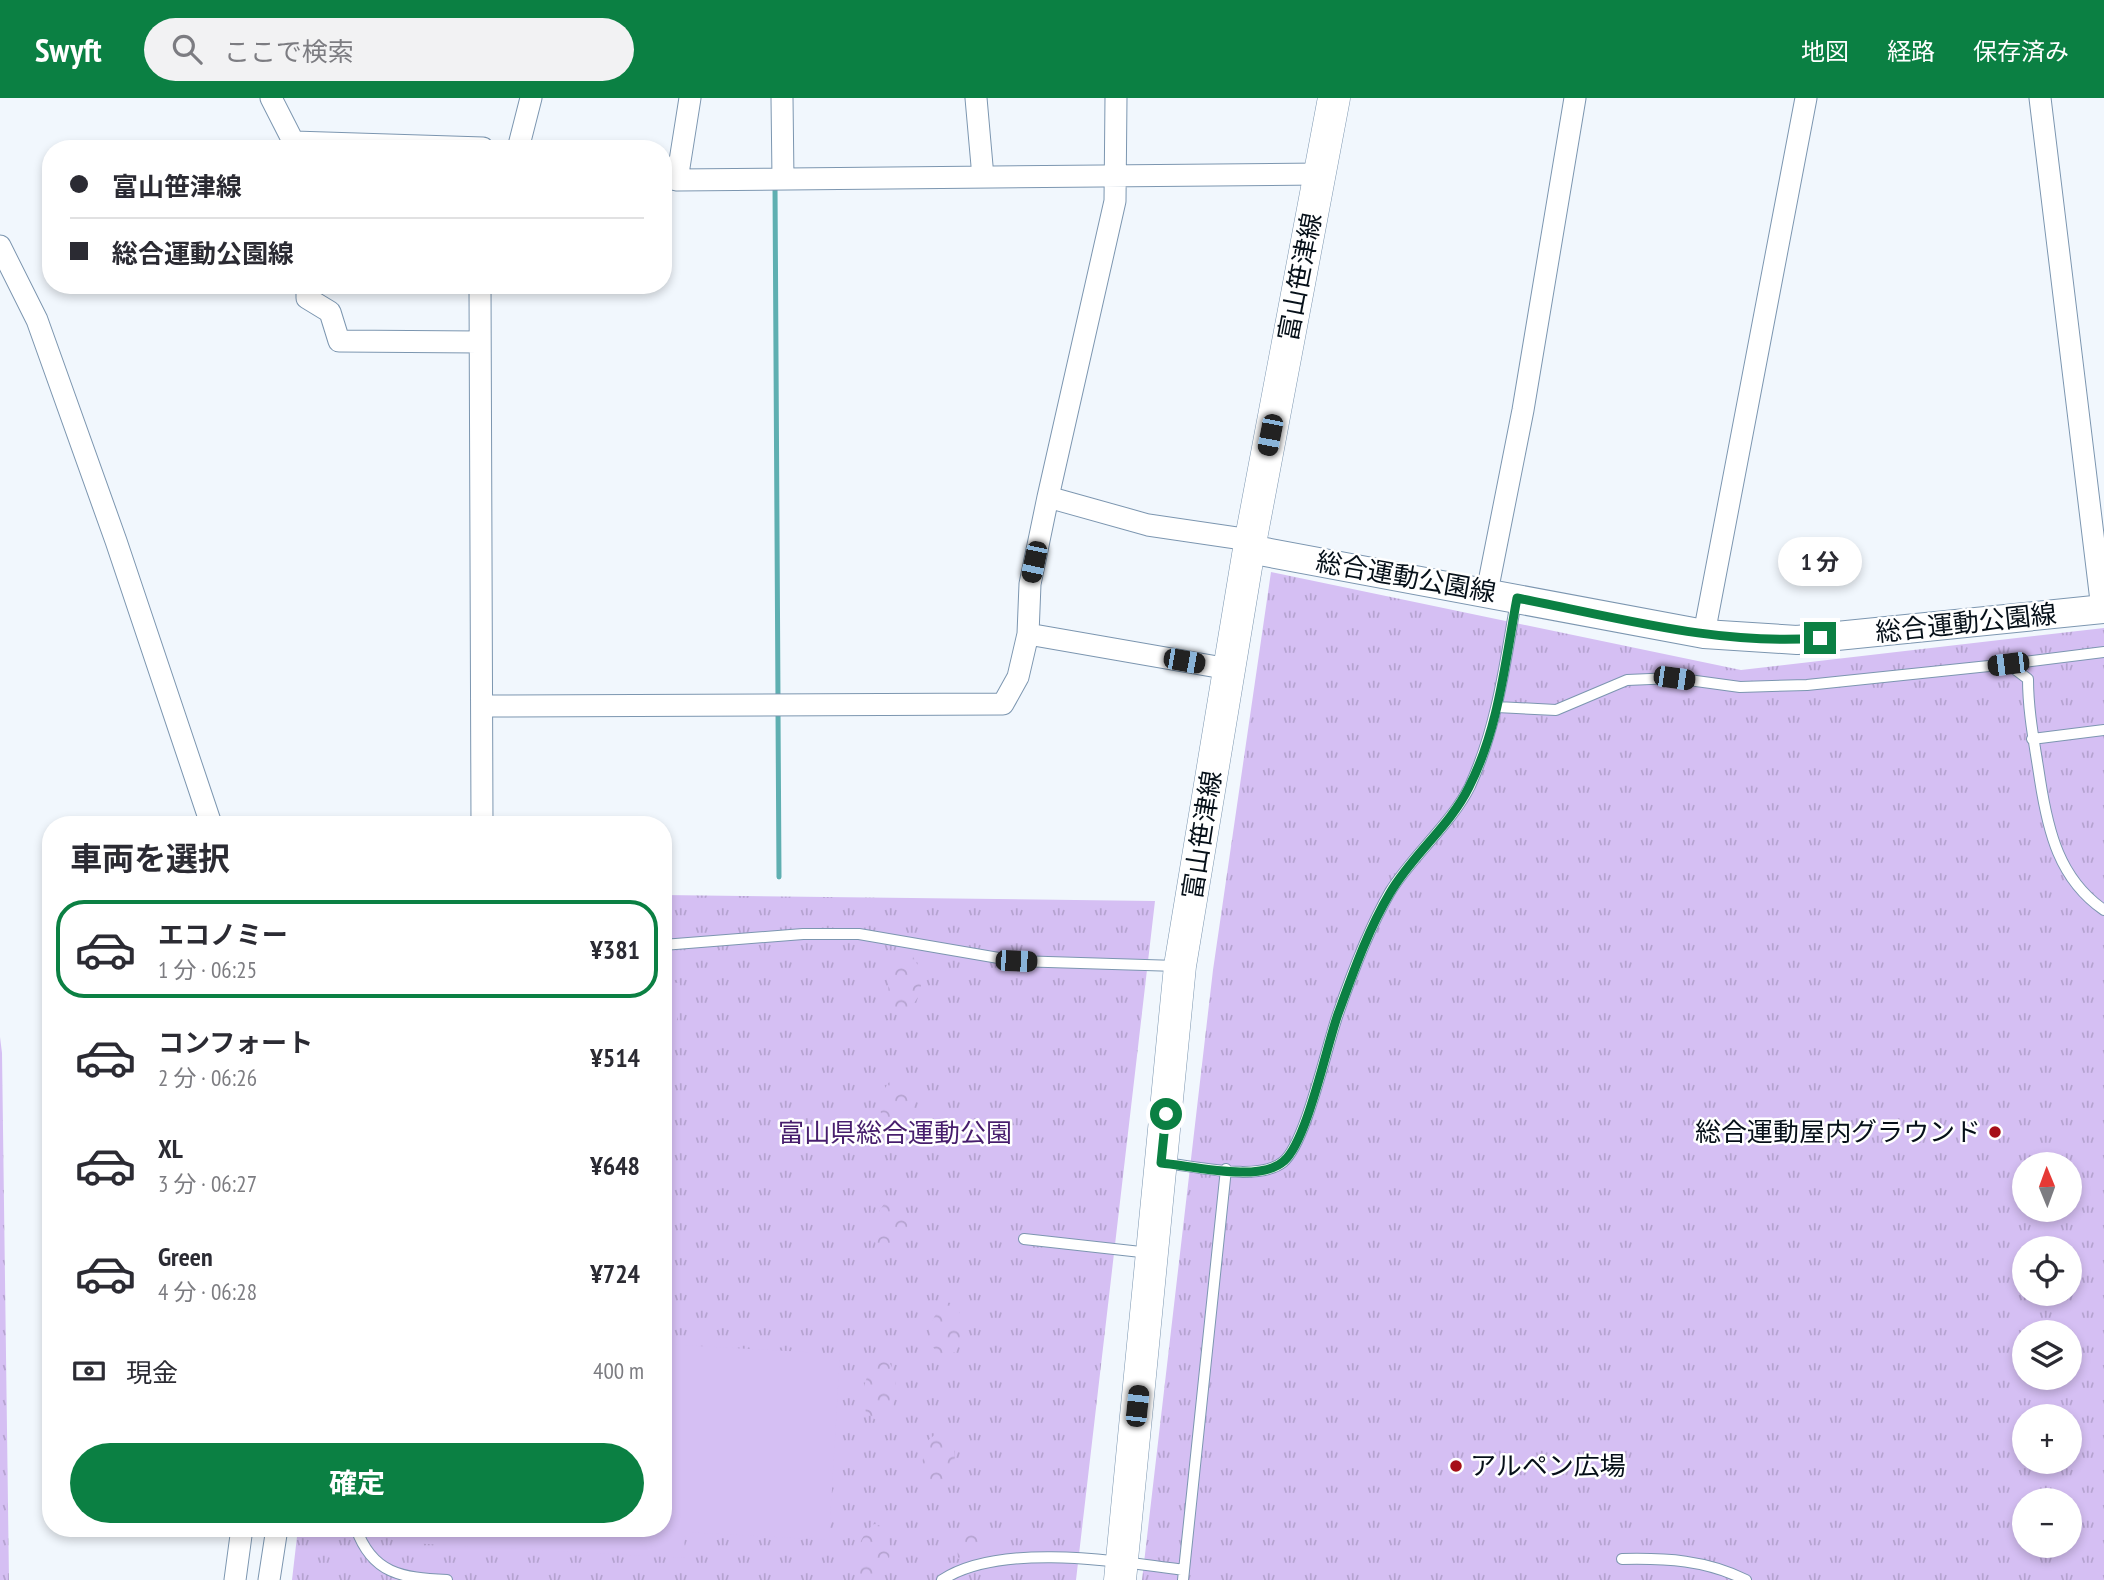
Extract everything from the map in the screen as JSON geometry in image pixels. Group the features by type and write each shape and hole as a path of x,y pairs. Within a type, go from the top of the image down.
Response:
{"main road":[{"name":"富山笹津線","path":"1121,1571 1180,966 1250,544 1334,98"},
{"name":"総合運動公園線","path":"1250,544 1704,634 1797,640 2103,609"}],"street":[{"path":"271,98 293,140"},
{"path":"520,140 531,98"},
{"path":"672,170 690,98"},
{"path":"778,179 782,98"},
{"path":"976,98 983,177"},
{"path":"483,706 1003,704 1018,677 1028,634 1030,584 1115,201 1116,98"},
{"path":"1487,592 1523,410 1575,98"},
{"path":"1704,634 1806,98"},
{"path":"2040,98 2103,609"},
{"path":"672,178 1320,174"},
{"path":"0,246 37,320 116,541 208,816"},
{"path":"307,294 307,298 330,312 339,341 479,342"},
{"path":"480,294 482,816"},
{"path":"1048,497 1148,525 1250,544"},
{"path":"1028,634 1229,669"},
{"path":"235,1580 241,1537"},
{"path":"269,1580 276,1537"}],"lane":[{"path":"1161,1163 1245,1173 1272,1170 1286,1160 1298,1144 1325,1051 1354,967 1391,892 1468,789 1491,735 1517,598"},
{"path":"1497,707 1556,710 1627,680 1674,678 1740,687 1807,685 2104,652"},
{"path":"2008,664 2028,679 2032,739 2045,821 2061,862 2090,900 2104,910"},
{"path":"2032,739 2104,730"},
{"path":"672,944 803,934 859,934 1016,961 1180,966"},
{"path":"942,1580 980,1563 1016,1558 1121,1571 1184,1575 1226,1169"},
{"path":"1024,1239 1152,1254"},
{"path":"360,1537 370,1557 388,1570 411,1578 447,1580"},
{"path":"1622,1559 1671,1558 1724,1569 1746,1580"}],"green space":[{"path":"1271,572 1741,670 2104,628 2104,1580 1142,1580 1213,970"},
{"name":"富山県総合運動公園","path":"672,895 1155,901 1076,1580 292,1580 297,1537 672,1537"},
{"path":"904,955 913,957 921,981 914,1004 900,1014 891,1008 888,985 894,966"},
{"path":"672,983 680,983 672,1078"},
{"path":"0,1037 2,1053 9,1580 0,1580"},
{"path":"905,1079 912,1092 913,1110 904,1129 894,1131 884,1125 880,1107 882,1096 891,1080"},
{"path":"891,1197 899,1199 903,1207 907,1231 900,1246 886,1256 877,1250 874,1228 877,1215"},
{"path":"946,1302 955,1304 965,1323 956,1352 942,1356 932,1344 930,1329 936,1314"},
{"path":"672,1345 840,1354 829,1540 684,1532 685,1558 409,1543 403,1537 672,1537"},
{"path":"880,1361 889,1362 895,1388 892,1416 876,1420 866,1413 864,1391 870,1372"},
{"path":"938,1432 947,1434 955,1458 945,1483 935,1485 926,1481 922,1466 925,1443"},
{"path":"967,1519 996,1549 958,1559 959,1533"},
{"path":"874,1524 882,1526 889,1539 889,1558 881,1578 864,1580 860,1577 859,1548 864,1536"}],"waterway":[{"path":"775,185 778,700"},
{"path":"778,710 779,877"}],"place":[{"name":"総合運動屋内グラウンド","path":"1995,1132"},
{"name":"アルペン広場","path":"1456,1466"}],"route":[{"path":"1166,1114 1161,1163 1245,1173 1272,1170 1286,1160 1298,1144 1325,1051 1354,967 1391,892 1468,789 1491,735 1517,598 1704,634 1797,640 1820,638"}]}
